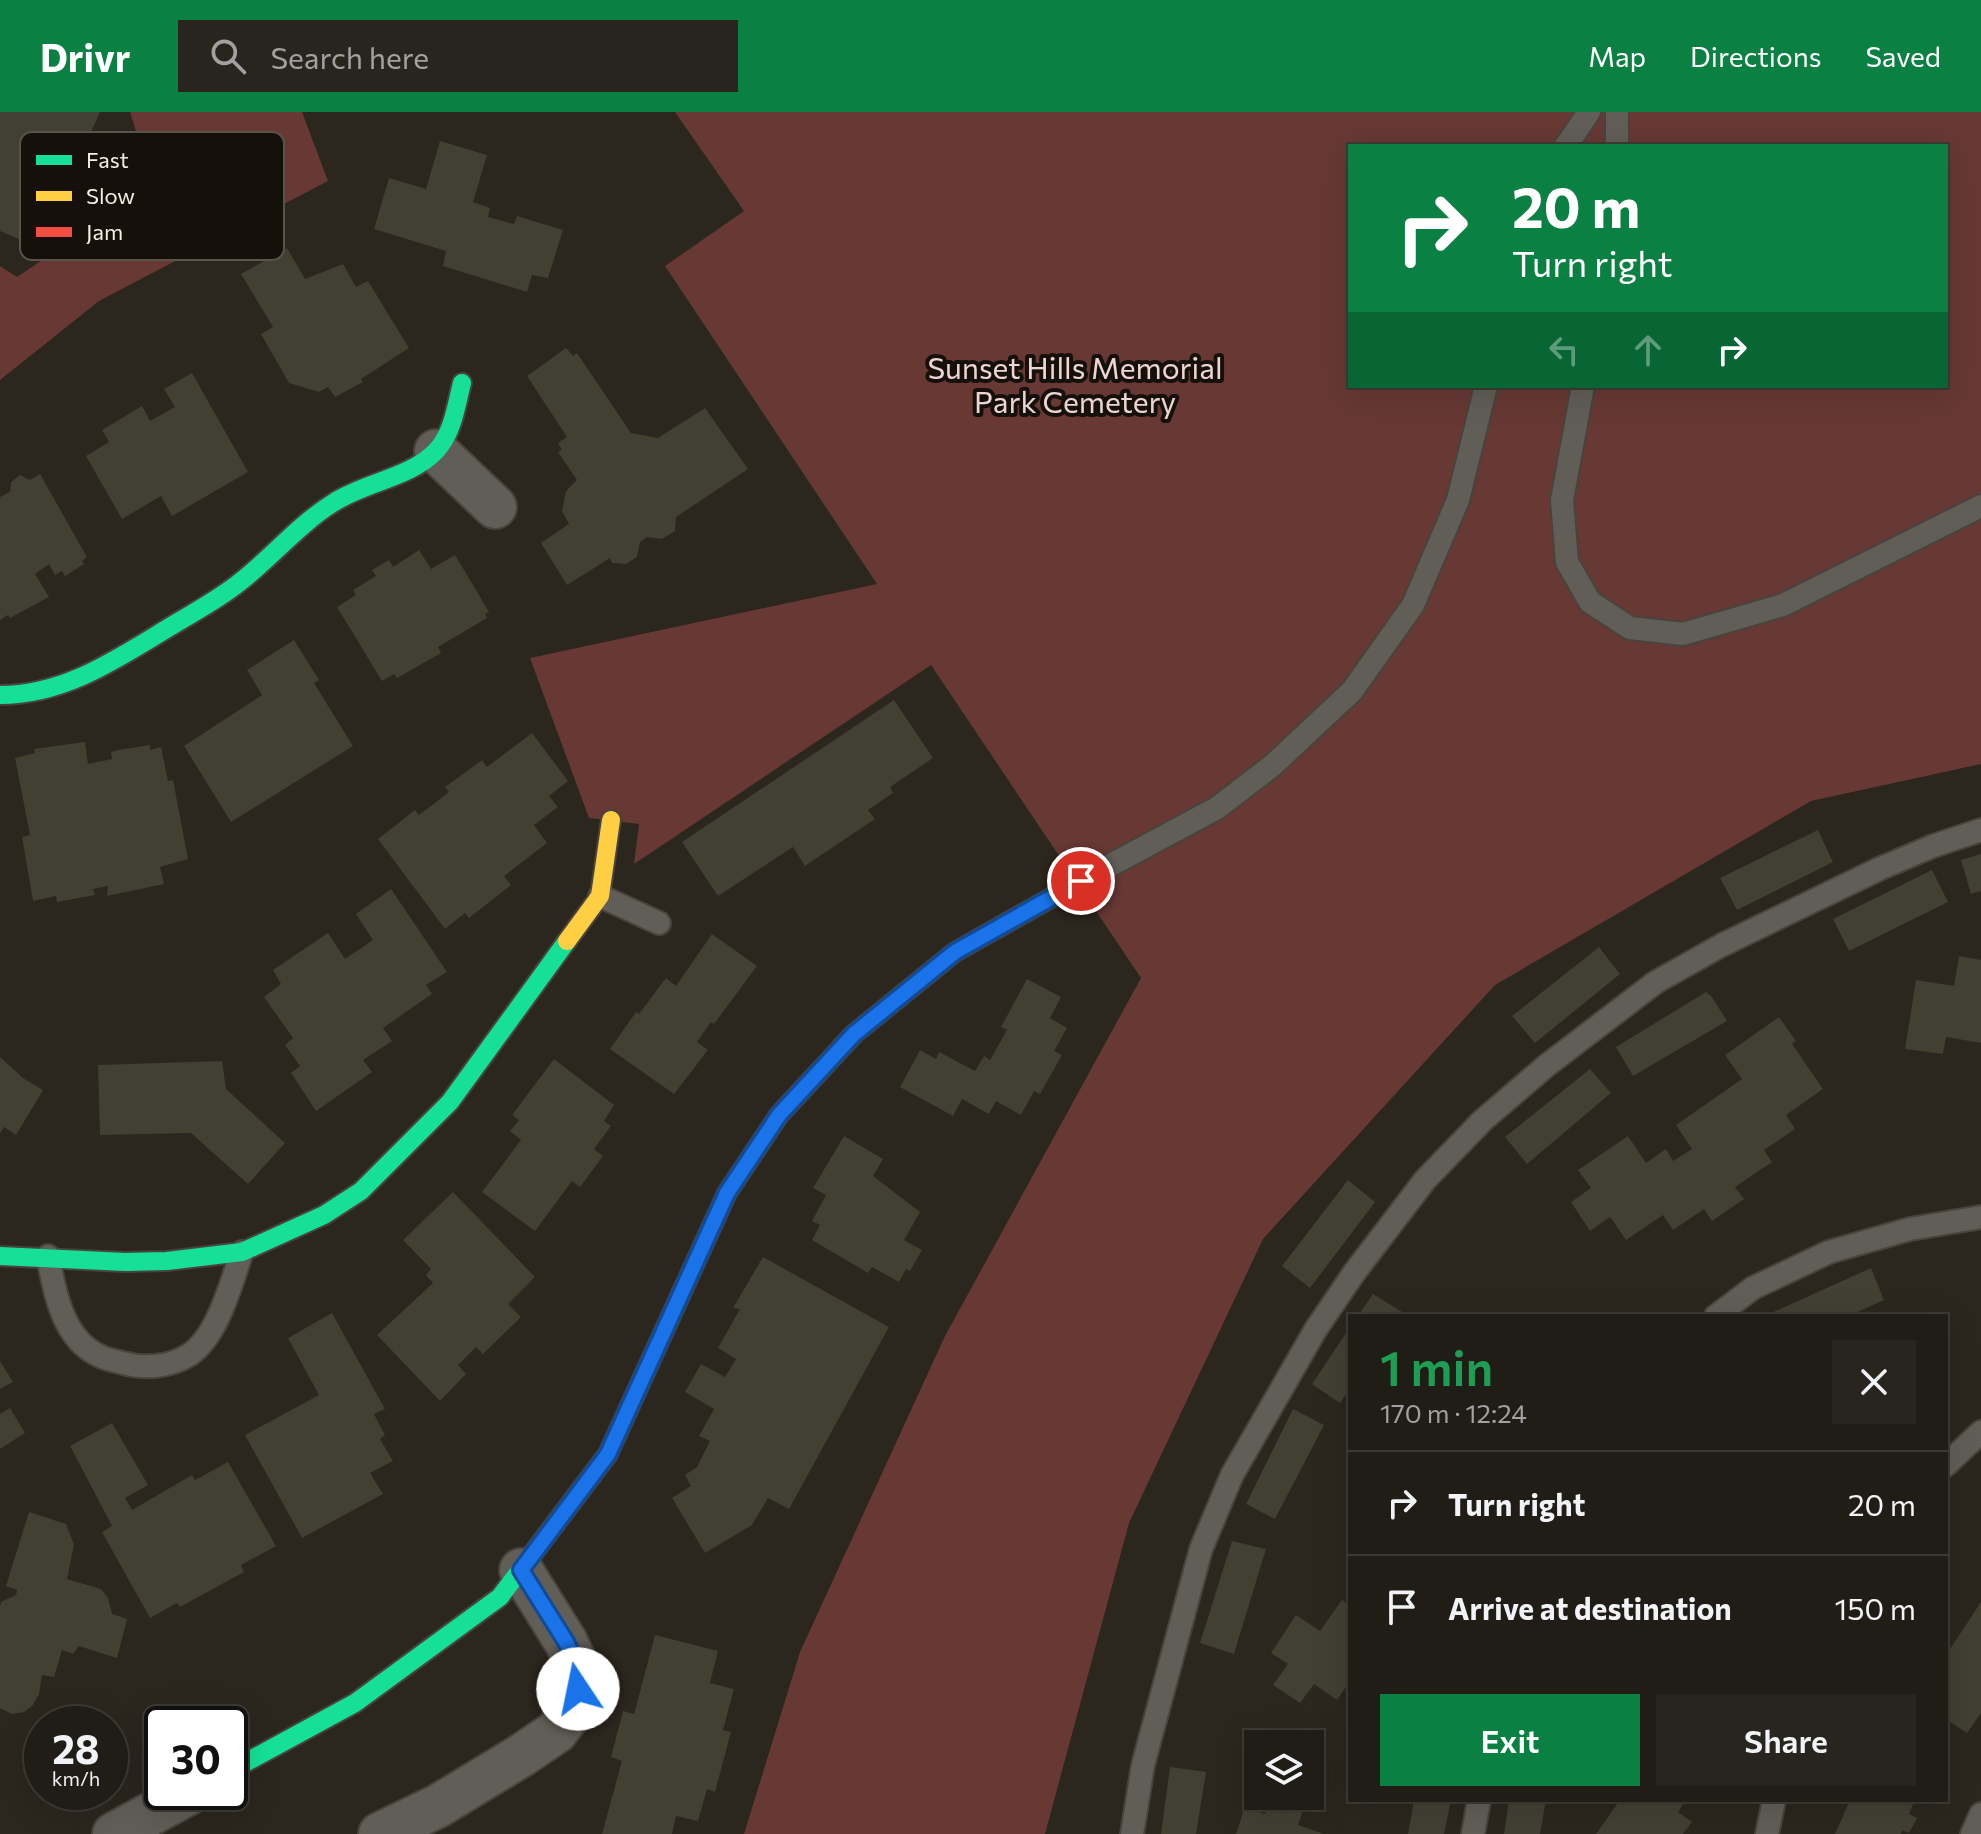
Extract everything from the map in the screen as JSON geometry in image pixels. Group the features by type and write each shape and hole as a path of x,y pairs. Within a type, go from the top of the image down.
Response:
{"street":[{"path":"0,695 51,688 111,662 249,576 316,514 356,489 413,466 436,451 449,431 462,383"},
{"path":"436,451 495,507"},
{"path":"0,1256 125,1262 180,1260 242,1252 324,1215 361,1191 450,1102 600,896 611,820"},
{"path":"248,1761 355,1703 500,1597 608,1454 727,1193 779,1115 854,1034 955,952 1081,881"},
{"path":"380,1834 438,1806 522,1755 556,1732 575,1707 580,1672 566,1642 521,1570"},
{"path":"114,1834 158,1810"}],"lane":[{"path":"1567,144 1589,112"},
{"path":"1617,112 1617,144"},
{"path":"1081,881 1217,808 1273,765 1352,691 1413,605 1458,500 1486,388"},
{"path":"1583,388 1562,500 1567,562 1590,602 1630,628 1683,634 1783,605 1981,506"},
{"path":"1132,1834 1143,1765 1201,1549 1232,1475 1316,1329 1425,1180 1482,1121 1546,1066 1656,982 1722,945 1879,869 1981,830"},
{"path":"600,896 659,923"},
{"path":"1719,1314 1753,1288 1829,1252 1910,1229 1981,1217"},
{"path":"48,1256 55,1296 67,1323 81,1342 98,1356 137,1368 163,1365 189,1355 205,1338 222,1309 242,1252"},
{"path":"1948,1463 1981,1432"},
{"path":"1473,1834 1479,1802"},
{"path":"1767,1834 1774,1802"},
{"path":"1972,1834 1981,1814"}],"green space":[{"path":"130,112 302,112 328,181 284,204 284,132 136,132"},
{"name":"Sunset Hills Memorial Park Cemetery","path":"675,112 1981,112 1981,764 1811,801 1495,985 1263,1239 1129,1523 1045,1834 744,1834 800,1652 945,1336 1141,978 931,665 634,864 639,824 589,818 530,658 877,584 665,266 744,211"},
{"path":"42,260 177,260 99,301 0,380 0,266 17,277"}],"building":[{"path":"0,112 100,112 91,132 20,132 20,240 0,231"},
{"path":"440,141 487,155 473,202 490,208 488,217 514,224 517,216 563,230 548,278 532,275 527,292 443,266 446,251 374,229 389,178 426,189"},
{"path":"287,248 305,279 343,264 356,287 368,281 409,348 361,379 363,382 335,397 328,387 319,392 289,383 261,334 273,327 241,274 266,260 284,260 284,250"},
{"path":"566,348 573,356 577,353 631,433 658,438 705,408 748,469 676,517 675,531 662,539 647,537 640,542 637,557 626,564 612,563 610,558 567,585 541,543 569,524 562,511 566,491 577,480 558,452 562,450 558,443 567,437 527,376"},
{"path":"192,373 248,472 172,516 161,496 122,519 86,456 109,442 102,430 142,406 150,421 175,407 164,389"},
{"path":"40,474 87,557 82,561 84,564 65,576 62,571 55,575 49,564 35,574 49,597 10,618 8,615 0,620 0,497 10,492 11,482 20,475 30,480"},
{"path":"419,550 431,569 455,555 489,612 485,614 487,618 438,647 441,653 397,678 394,674 382,681 337,607 356,595 353,590 376,576 372,570 389,560 393,567"},
{"path":"294,640 319,680 314,683 353,746 231,822 184,746 262,695 247,670"},
{"path":"894,700 933,758 890,787 893,793 868,810 875,819 805,866 793,847 718,896 682,842"},
{"path":"532,733 568,781 549,796 558,807 534,825 547,843 504,876 511,885 469,918 465,913 445,929 378,839 415,810 419,815 449,792 445,787 482,760 487,767"},
{"path":"85,742 88,764 112,759 111,752 118,750 150,745 150,750 161,747 168,781 173,780 188,859 160,867 164,884 107,896 108,886 93,889 95,895 57,902 56,896 33,901 22,837 30,835 15,758 35,753 34,749"},
{"path":"1818,830 1833,862 1737,910 1720,878"},
{"path":"1981,854 1981,891 1971,894 1961,860"},
{"path":"1932,870 1948,902 1849,951 1833,919"},
{"path":"391,889 447,972 426,985 432,994 383,1028 392,1041 363,1060 372,1072 316,1111 291,1073 300,1066 285,1045 293,1038 264,997 281,984 273,970 328,933 345,959 373,940 356,914"},
{"path":"712,934 757,966 697,1042 708,1050 674,1094 610,1049 636,1012 639,1014 666,978 676,986"},
{"path":"1599,947 1620,974 1535,1043 1512,1016"},
{"path":"1959,956 1981,960 1981,1043 1946,1037 1943,1054 1905,1049 1916,980 1954,986"},
{"path":"1027,979 1061,997 1050,1018 1067,1028 1054,1051 1062,1055 1040,1094 1034,1091 1021,1115 996,1101 989,1114 962,1099 953,1116 900,1087 920,1050 936,1059 939,1052 975,1071 984,1056 990,1060 1007,1030 1001,1027"},
{"path":"1706,992 1727,1021 1633,1076 1616,1047"},
{"path":"1779,1017 1796,1041 1792,1044 1823,1089 1786,1115 1795,1129 1764,1150 1772,1162 1735,1187 1744,1199 1712,1221 1704,1209 1673,1230 1663,1215 1626,1240 1610,1217 1590,1231 1571,1202 1591,1188 1578,1170 1628,1136 1646,1163 1666,1149 1673,1161 1692,1149 1676,1125 1742,1079 1725,1055"},
{"path":"0,1057 23,1078 43,1090 16,1135 4,1127 0,1133"},
{"path":"554,1059 614,1105 604,1121 611,1126 594,1149 603,1156 580,1187 572,1181 535,1231 482,1192 521,1140 510,1131 519,1120 512,1115"},
{"path":"222,1061 226,1089 285,1143 248,1184 191,1133 100,1135 98,1065"},
{"path":"1590,1069 1611,1093 1527,1164 1505,1137"},
{"path":"844,1136 883,1159 873,1176 920,1212 904,1240 922,1250 910,1271 906,1269 899,1282 872,1267 868,1273 812,1240 820,1225 812,1221 826,1195 813,1188"},
{"path":"1348,1180 1375,1202 1310,1288 1282,1266"},
{"path":"453,1192 535,1277 508,1304 521,1317 483,1354 476,1347 458,1365 466,1374 440,1401 377,1335 433,1283 426,1275 431,1269 403,1240"},
{"path":"763,1257 889,1327 789,1509 768,1498 752,1525 705,1553 672,1498 691,1486 685,1475 697,1467 710,1441 699,1436 714,1409 685,1392 701,1364 725,1377 736,1359 718,1348 740,1309 733,1308"},
{"path":"1871,1268 1884,1300 1853,1314 1769,1314"},
{"path":"1373,1294 1402,1312 1400,1314 1359,1314"},
{"path":"332,1313 385,1409 374,1414 385,1435 380,1439 393,1461 370,1473 383,1494 302,1538 245,1435 319,1395 288,1338"},
{"path":"1348,1330 1348,1391 1340,1403 1312,1384"},
{"path":"0,1361 13,1382 0,1389"},
{"path":"10,1408 25,1433 0,1449 0,1414"},
{"path":"1293,1409 1324,1425 1275,1519 1246,1504"},
{"path":"112,1423 148,1485 125,1498 132,1510 192,1475 195,1480 228,1462 276,1546 241,1565 244,1572 180,1607 177,1603 150,1618 102,1532 112,1526 70,1446"},
{"path":"29,1512 66,1524 74,1545 67,1579 101,1589 108,1598 112,1614 127,1619 117,1658 79,1646 73,1654 62,1650 54,1677 42,1675 39,1694 33,1705 24,1706 24,1712 12,1714 0,1708 0,1606 1,1602 16,1595 17,1590 6,1586"},
{"path":"1232,1541 1266,1549 1234,1654 1200,1643"},
{"path":"1342,1600 1348,1604 1348,1684 1337,1700 1314,1684 1300,1703 1273,1685 1288,1664 1271,1653 1296,1615 1320,1631"},
{"path":"1981,1602 1981,1713 1967,1733 1948,1720 1948,1652"},
{"path":"655,1635 718,1651 710,1683 734,1689 723,1730 731,1732 715,1792 707,1789 698,1821 676,1816 672,1834 602,1834 622,1761 611,1757 623,1711 634,1714"},
{"path":"1170,1767 1206,1772 1196,1834 1161,1834"},
{"path":"1414,1802 1451,1802 1444,1834 1408,1834"},
{"path":"1509,1802 1546,1802 1540,1834 1504,1834"},
{"path":"1619,1802 1685,1802 1678,1812 1692,1822 1683,1834 1596,1834"},
{"path":"1849,1802 1914,1802 1909,1814 1917,1818 1909,1833 1902,1830 1901,1834 1835,1834"},
{"path":"1244,1810 1265,1814 1266,1810 1303,1810 1298,1825 1324,1834 1236,1834"}],"traffic: fast":[{"path":"0,695 47,689 111,662 232,588 333,503 425,460 446,436 462,383"},
{"path":"0,1256 125,1262 167,1261 242,1252 324,1215 361,1191 450,1102 567,941"},
{"path":"248,1761 355,1703 500,1597 608,1454 727,1193 779,1115 854,1034 934,969"}],"traffic: slow":[{"path":"567,941 600,896 611,820"}],"traffic: jam":[{"path":"934,969 955,952 1081,881"}],"route":[{"path":"578,1689 580,1672 566,1642 521,1570 608,1454 727,1193 779,1115 854,1034 955,952 1081,881"}]}
